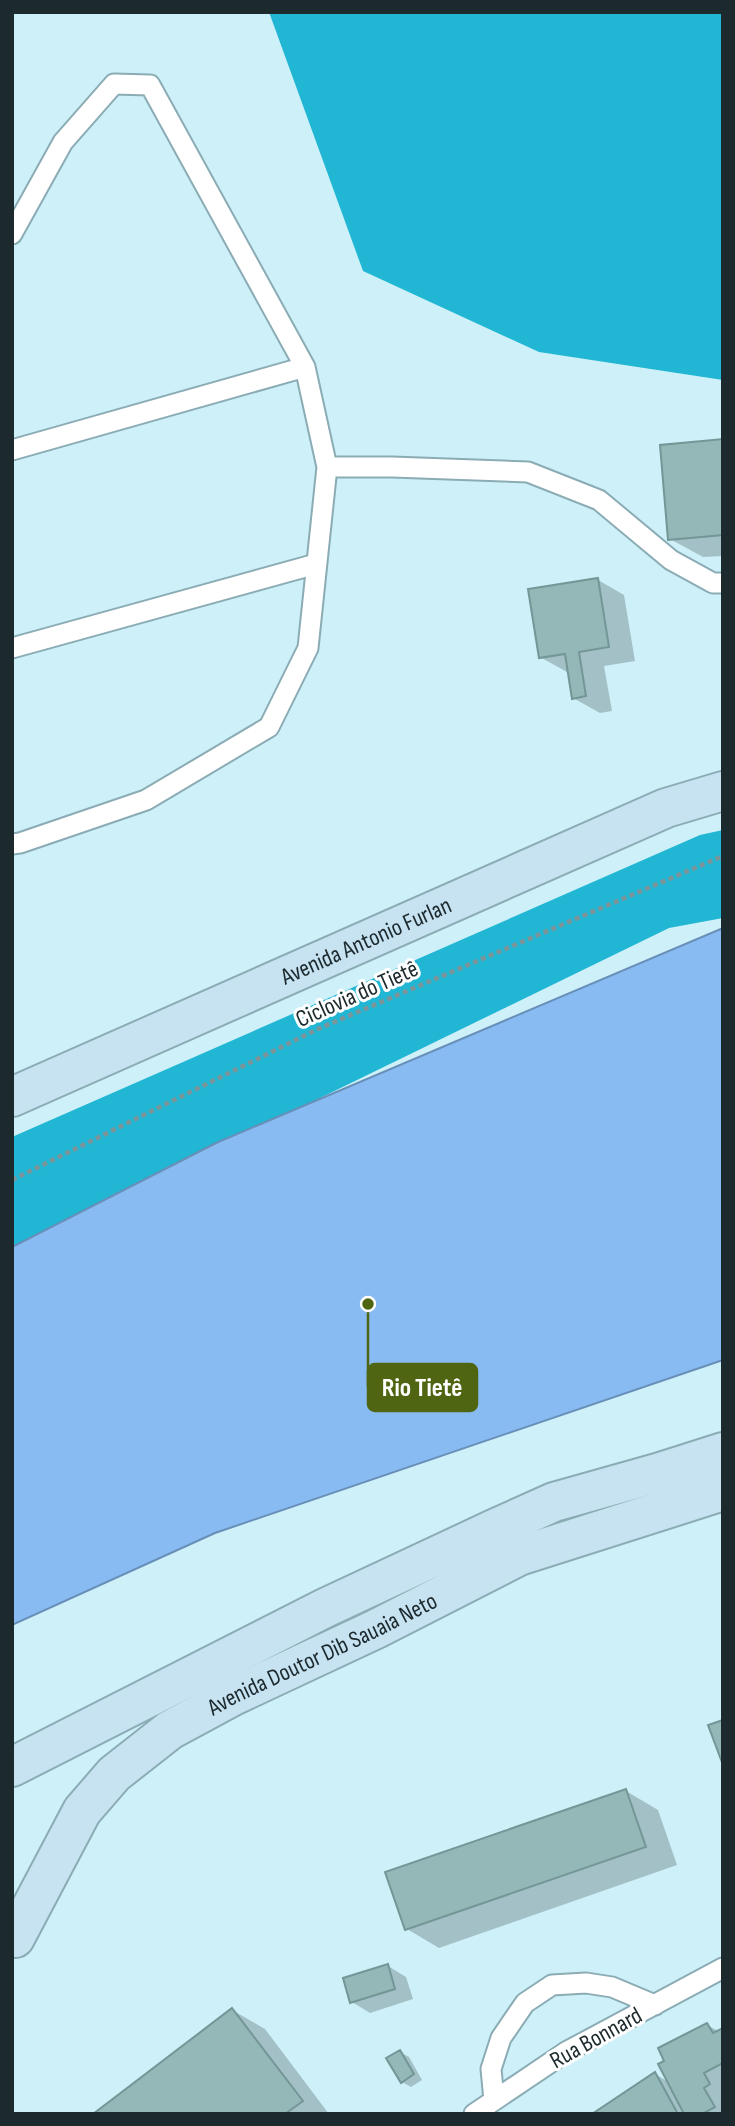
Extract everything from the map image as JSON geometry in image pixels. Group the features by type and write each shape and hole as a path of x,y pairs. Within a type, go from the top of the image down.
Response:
{"main road":[{"name":"Avenida Antonio Furlan","path":"12,1097 666,808 723,792"},
{"name":"Avenida Doutor Dib Sauaia Neto","path":"12,1767 313,1614 554,1502 723,1452"},
{"name":"Avenida Doutor Dib Sauaia Neto","path":"13,1942 82,1811 114,1774 170,1730 233,1696 376,1629 519,1556 723,1491"},
{"path":"12,1894 15,1904 13,1942"}],"lane":[{"path":"12,234 63,142 114,83 150,85 305,367 327,467 308,648 269,727 146,800 12,844"},
{"path":"12,450 305,367"},
{"path":"327,467 528,472 599,500 671,560 713,583 723,583"},
{"path":"12,648 316,564"},
{"name":"Rua Bonnard","path":"474,2114 566,2052 723,1968"},
{"path":"494,2100 491,2069 501,2038 525,2003 552,1985 586,1983 612,1987 655,2005"}],"path":[{"name":"Ciclovia do Tietê","path":"12,1180 318,1029 723,856"}],"shaded area":[{"path":"269,12 723,12 723,380 539,352 363,271"},
{"path":"723,830 723,918 669,928 12,1248 12,1137 700,835"},
{"path":"723,928 723,1360 215,1533 12,1625 12,1247 216,1143"}],"building":[{"path":"723,439 723,535 668,540 660,445"},
{"path":"598,578 609,647 579,652 586,696 572,699 565,654 539,658 528,589"},
{"path":"723,1720 723,1765 708,1725"},
{"path":"626,1789 646,1847 405,1930 385,1872"},
{"path":"388,1964 395,1989 350,2003 343,1978"},
{"path":"232,2008 303,2101 285,2114 93,2114"},
{"path":"707,2023 713,2033 723,2028 723,2063 704,2073 710,2084 704,2088 715,2107 702,2114 684,2114 658,2064 664,2061 658,2048"},
{"path":"400,2050 414,2074 401,2083 386,2058"},
{"path":"655,2072 678,2114 592,2114"}],"place":[{"name":"Rio Tietê","path":"368,1304"}]}
